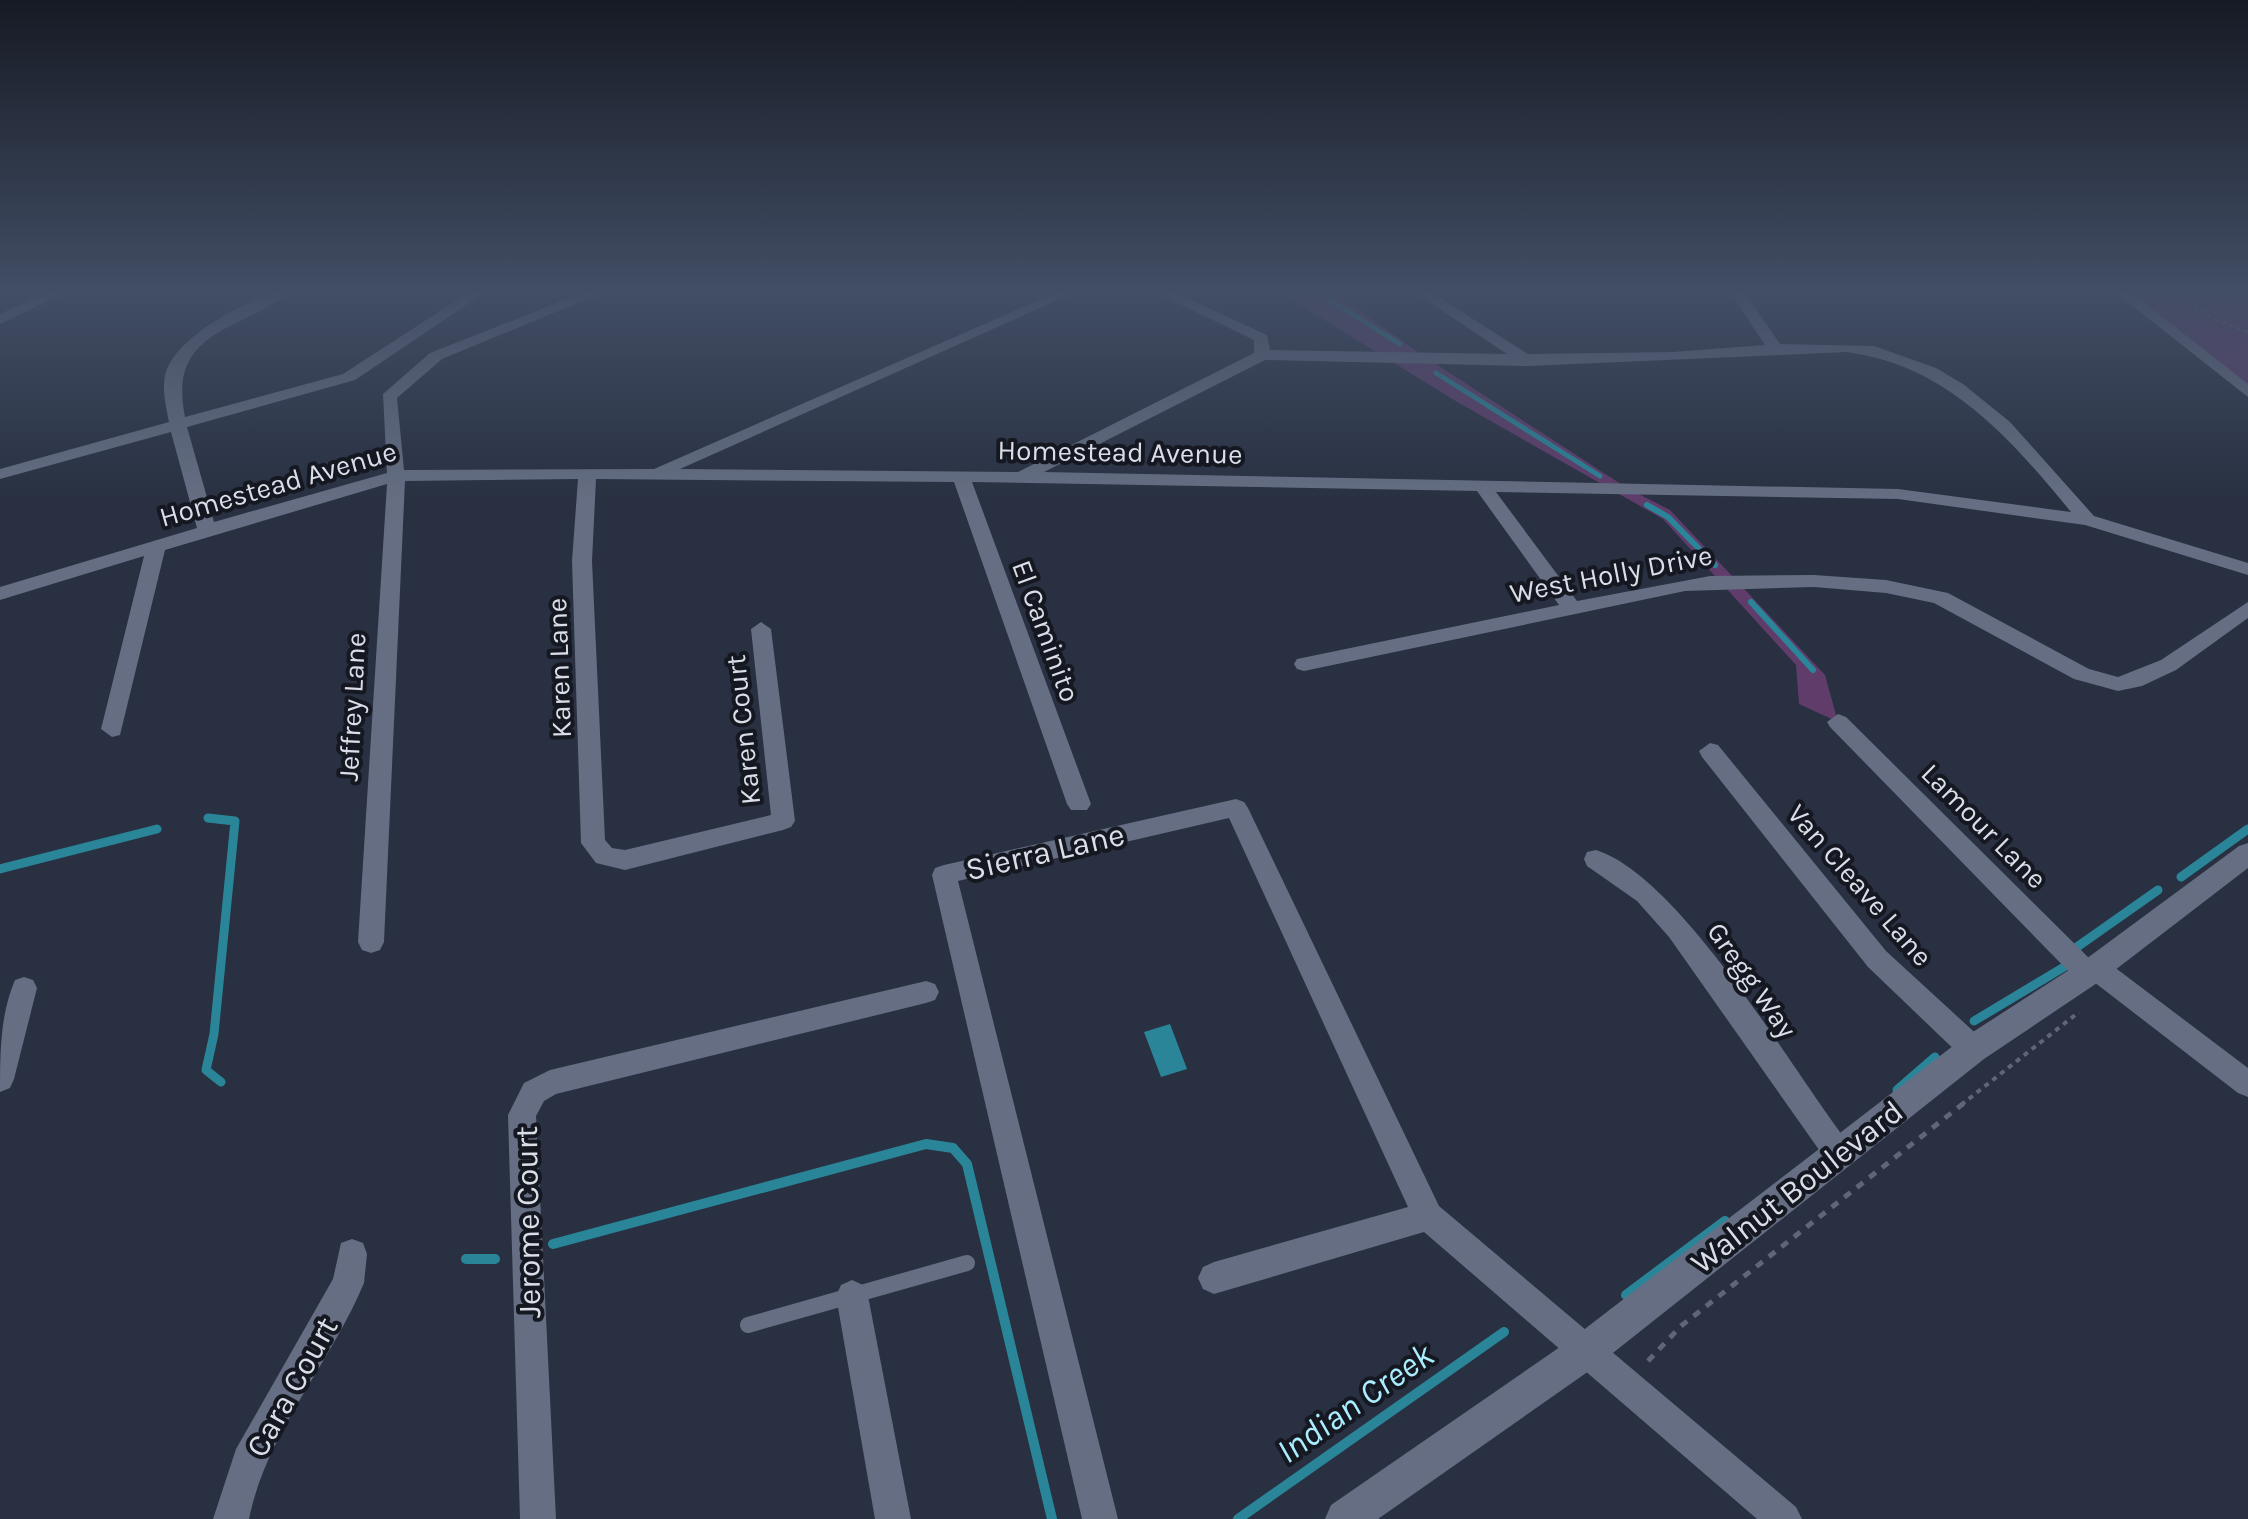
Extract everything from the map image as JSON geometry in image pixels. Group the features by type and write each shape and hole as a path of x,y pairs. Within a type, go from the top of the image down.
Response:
{"street":[{"path":"180,360 171,384 208,530"},
{"path":"0,474 349,377 375,360"},
{"name":"Jeffrey Lane","path":"371,942 396,474 390,397 432,360"},
{"path":"656,474 913,360"},
{"path":"1021,477 1250,360"},
{"path":"1486,360 1578,360"},
{"path":"1904,360 1954,383 1986,406 2086,520"},
{"path":"2208,360 2248,392"},
{"name":"Karen Lane","path":"587,473 582,561 593,843 605,856"},
{"name":"Homestead Avenue","path":"0,594 396,474 1021,477 1898,494 2086,520 2248,569"},
{"name":"El Caminito","path":"961,477 1079,804"},
{"path":"1482,486 1572,608"},
{"path":"112,729 156,546"},
{"name":"West Holly Drive","path":"1304,664 1719,580 1888,588 1939,597 1990,620 2084,676 2113,684 2137,680 2205,642 2248,608"},
{"name":"Karen Court","path":"605,856 625,860 783,821 761,630"},
{"name":"Lamour Lane","path":"1838,722 2090,982 2248,1084"},
{"name":"Van Cleave Lane","path":"1710,751 1877,959 1973,1049"},
{"name":"Sierra Lane","path":"1100,1519 944,876 1236,808 1428,1216 1784,1519"},
{"name":"Walnut Boulevard","path":"1345,1519 1586,1351 1973,1049 2090,982 2248,854"},
{"name":"Gregg Way","path":"1596,858 1650,897 1839,1154"},
{"path":"0,1079 24,988"},
{"name":"Jerome Court","path":"538,1519 522,1134 522,1116 534,1092 550,1083 926,992"},
{"path":"1214,1278 1428,1216"},
{"name":"Cara Court","path":"231,1519 233,1500 255,1448 348,1284 352,1254"},
{"path":"852,1296 893,1519"}],"lane":[{"path":"748,1325 967,1263"}],"path":[{"path":"1648,1361 1681,1326 2090,982"}],"shaded area":[{"path":"1389,360 1429,360 1627,488 1670,510 1825,675 1838,722 1799,704 1796,665 1663,519"},
{"path":"2216,360 2248,360 2248,385"}],"water":[{"path":"1170,1024 1187,1069 1161,1077 1144,1032"}],"waterway":[{"name":"Indian Creek","path":"1436,373 1600,476"},
{"name":"Indian Creek","path":"1647,505 1668,517 1715,565"},
{"name":"Indian Creek","path":"1751,602 1813,670"},
{"path":"208,818 235,821 214,1034 206,1070 221,1082"},
{"path":"0,869 157,829"},
{"path":"2181,877 2248,829"},
{"path":"2077,947 2158,890"},
{"name":"Indian Creek","path":"1974,1021 2064,967"},
{"name":"Indian Creek","path":"1897,1090 1935,1057"},
{"path":"553,1244 926,1144 953,1148 967,1164 1052,1519"},
{"name":"Indian Creek","path":"1626,1295 1725,1221"},
{"path":"466,1259 495,1259"},
{"name":"Indian Creek","path":"1238,1519 1504,1332"}]}
